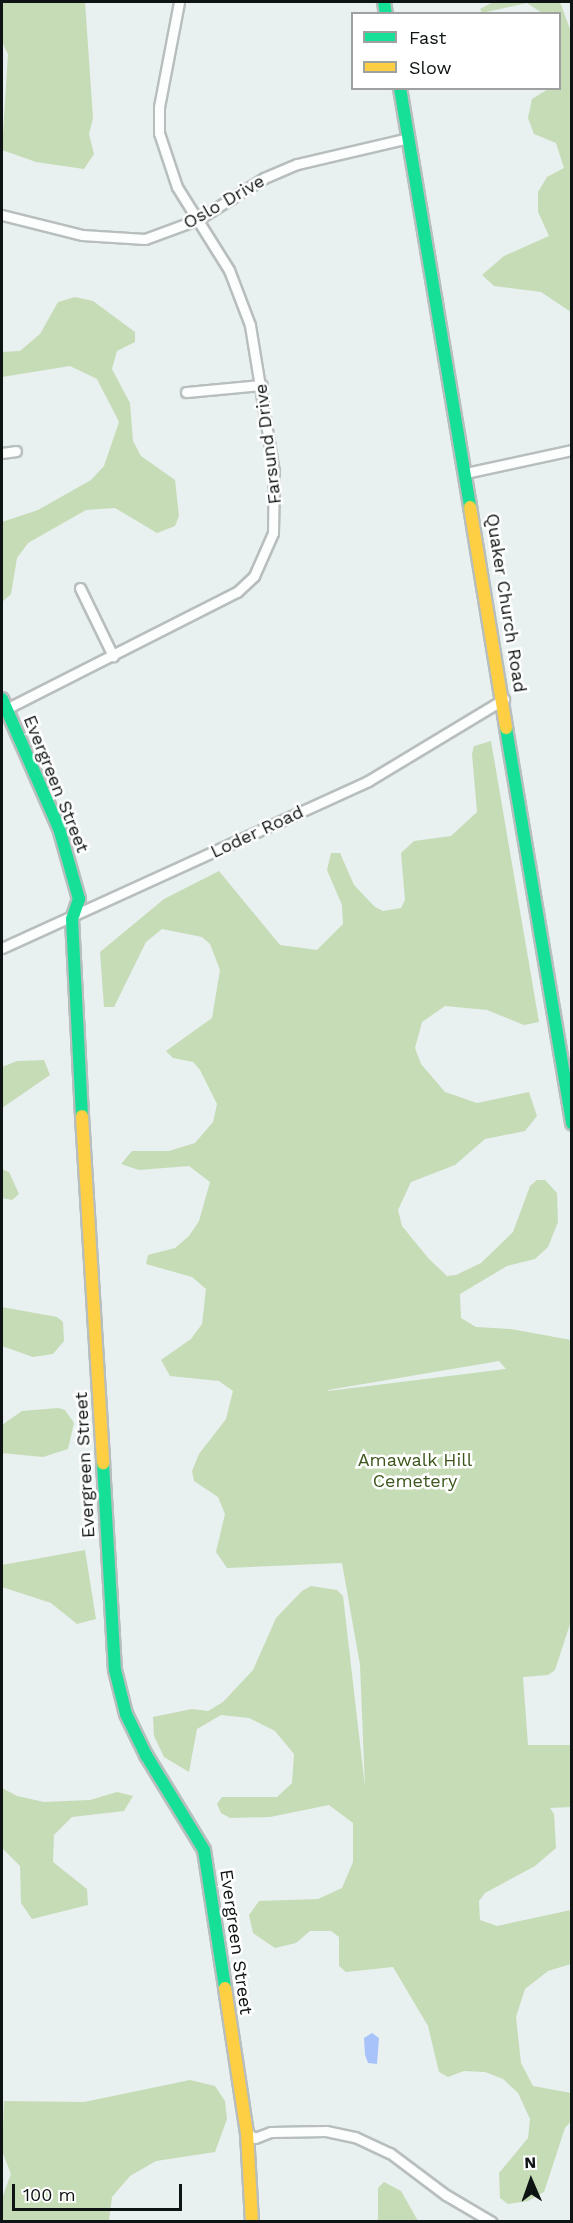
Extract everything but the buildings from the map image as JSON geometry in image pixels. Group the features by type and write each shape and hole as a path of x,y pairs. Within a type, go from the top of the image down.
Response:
{"street":[{"name":"Farsund Drive","path":"3,706 113,656 237,592 254,576 266,555 276,511 262,386 250,325 229,270 168,169 159,133 159,108 179,2"},
{"name":"Quaker Church Road","path":"400,90 504,699 572,1124"},
{"name":"Oslo Drive","path":"2,215 82,235 145,239 197,220 264,178 297,164 409,138"},
{"path":"186,392 262,386"},
{"path":"466,473 572,450"},
{"path":"2,453 16,451"},
{"path":"81,588 113,656"},
{"name":"Loder Road","path":"2,948 72,919 368,781 504,699"},
{"name":"Evergreen Street","path":"3,706 59,828 79,899 72,919 115,1670 126,1714 146,1755 204,1850 247,2133 252,2222"},
{"path":"247,2133 255,2138 271,2132 326,2131 355,2137 390,2153 446,2195 492,2222"}],"green space":[{"path":"2,2 85,2 93,118 89,134 94,154 84,169 36,162 2,150 8,54 2,42"},
{"path":"493,2 560,2 571,32 571,312 541,292 494,286 482,275 504,256 549,236 538,212 538,192 547,177 564,168 556,143 534,134 528,118 532,99 546,90 561,90 561,12 540,12 527,3 486,12 482,12 480,9"},
{"path":"75,297 93,301 135,332 135,342 117,351 112,369 130,403 133,441 141,456 175,480 179,516 175,526 157,533 115,508 86,510 28,543 17,558 11,594 2,602 2,522 38,510 91,480 104,466 119,422 97,379 70,366 2,377 2,352 20,351 40,334 58,302"},
{"name":"Amawalk Hill Cemetery","path":"491,741 539,1022 524,1025 487,1010 445,1006 422,1022 415,1048 421,1064 445,1092 477,1103 529,1092 537,1116 525,1131 485,1139 455,1165 411,1182 398,1210 402,1226 429,1259 447,1276 456,1275 481,1263 513,1232 530,1186 537,1180 545,1180 557,1193 558,1222 548,1247 535,1259 507,1266 460,1294 461,1318 476,1327 511,1329 571,1340 571,1621 555,1670 548,1675 523,1677 528,1745 571,1745 571,1807 550,1808 554,1814 556,1848 535,1866 485,1893 479,1901 480,1920 497,1926 571,1910 571,1964 548,1971 525,1989 516,2017 521,2063 533,2086 571,2093 571,2121 565,2128 544,2192 528,2201 508,2204 500,2198 499,2173 528,2138 530,2119 518,2093 503,2079 485,2072 464,2071 448,2077 439,2072 428,2026 393,1967 346,1972 339,1966 339,1937 331,1931 310,1931 296,1943 275,1948 253,1933 249,1915 259,1901 318,1899 342,1888 353,1862 353,1823 329,1805 270,1817 230,1818 221,1813 217,1804 222,1797 277,1797 292,1783 294,1754 275,1731 249,1718 221,1715 197,1729 189,1772 164,1757 154,1736 153,1717 192,1709 208,1711 223,1702 253,1670 276,1618 302,1591 311,1586 337,1590 343,1596 365,1787 360,1665 342,1563 227,1568 216,1552 225,1514 218,1497 194,1481 192,1471 199,1454 226,1419 233,1391 219,1381 170,1376 161,1360 191,1339 202,1324 206,1289 192,1277 146,1264 148,1255 175,1248 189,1236 199,1221 210,1182 189,1166 139,1170 121,1164 132,1151 169,1151 195,1143 213,1122 217,1104 200,1070 193,1062 173,1058 166,1051 212,1018 220,970 210,944 202,937 162,929 146,942 114,1007 104,1007 100,952 164,899 219,871 280,945 317,950 343,924 342,905 327,870 331,853 340,853 354,885 375,907 383,911 401,908 405,900 401,853 414,841 451,836 477,812 472,754 474,746","holes":["499,1361 506,1369 328,1391"]},
{"path":"44,1060 50,1075 2,1108 2,1067 17,1061"},
{"path":"2,1169 9,1172 19,1194 12,1200 2,1198"},
{"path":"2,1307 57,1317 63,1322 64,1341 53,1354 33,1357 2,1346"},
{"path":"58,1408 65,1410 74,1423 68,1449 43,1457 2,1453 2,1425 22,1411"},
{"path":"85,1550 96,1619 77,1624 51,1603 2,1587 2,1565"},
{"path":"2,1788 17,1796 44,1802 90,1800 117,1792 133,1796 124,1811 72,1817 54,1835 53,1862 87,1889 88,1905 32,1919 21,1903 20,1866 2,1848"},
{"path":"190,2080 215,2086 225,2101 227,2119 215,2152 156,2161 130,2176 112,2197 109,2221 2,2221 2,2198 11,2174 2,2151 4,2101 84,2102"},
{"path":"384,2182 401,2191 418,2221 378,2221 378,2188"}],"water":[{"path":"372,2033 379,2038 377,2064 368,2063 365,2055 364,2038"}],"traffic: fast":[{"path":"384,2 386,12"},
{"path":"400,90 470,507"},
{"path":"2,699 59,828 79,899 72,919 82,1116"},
{"path":"506,728 572,1124"},
{"path":"103,1463 115,1670 126,1714 146,1755 204,1850 225,1988"}],"traffic: slow":[{"path":"470,507 506,728"},
{"path":"82,1116 103,1463"},
{"path":"225,1988 247,2133 252,2222"}]}
